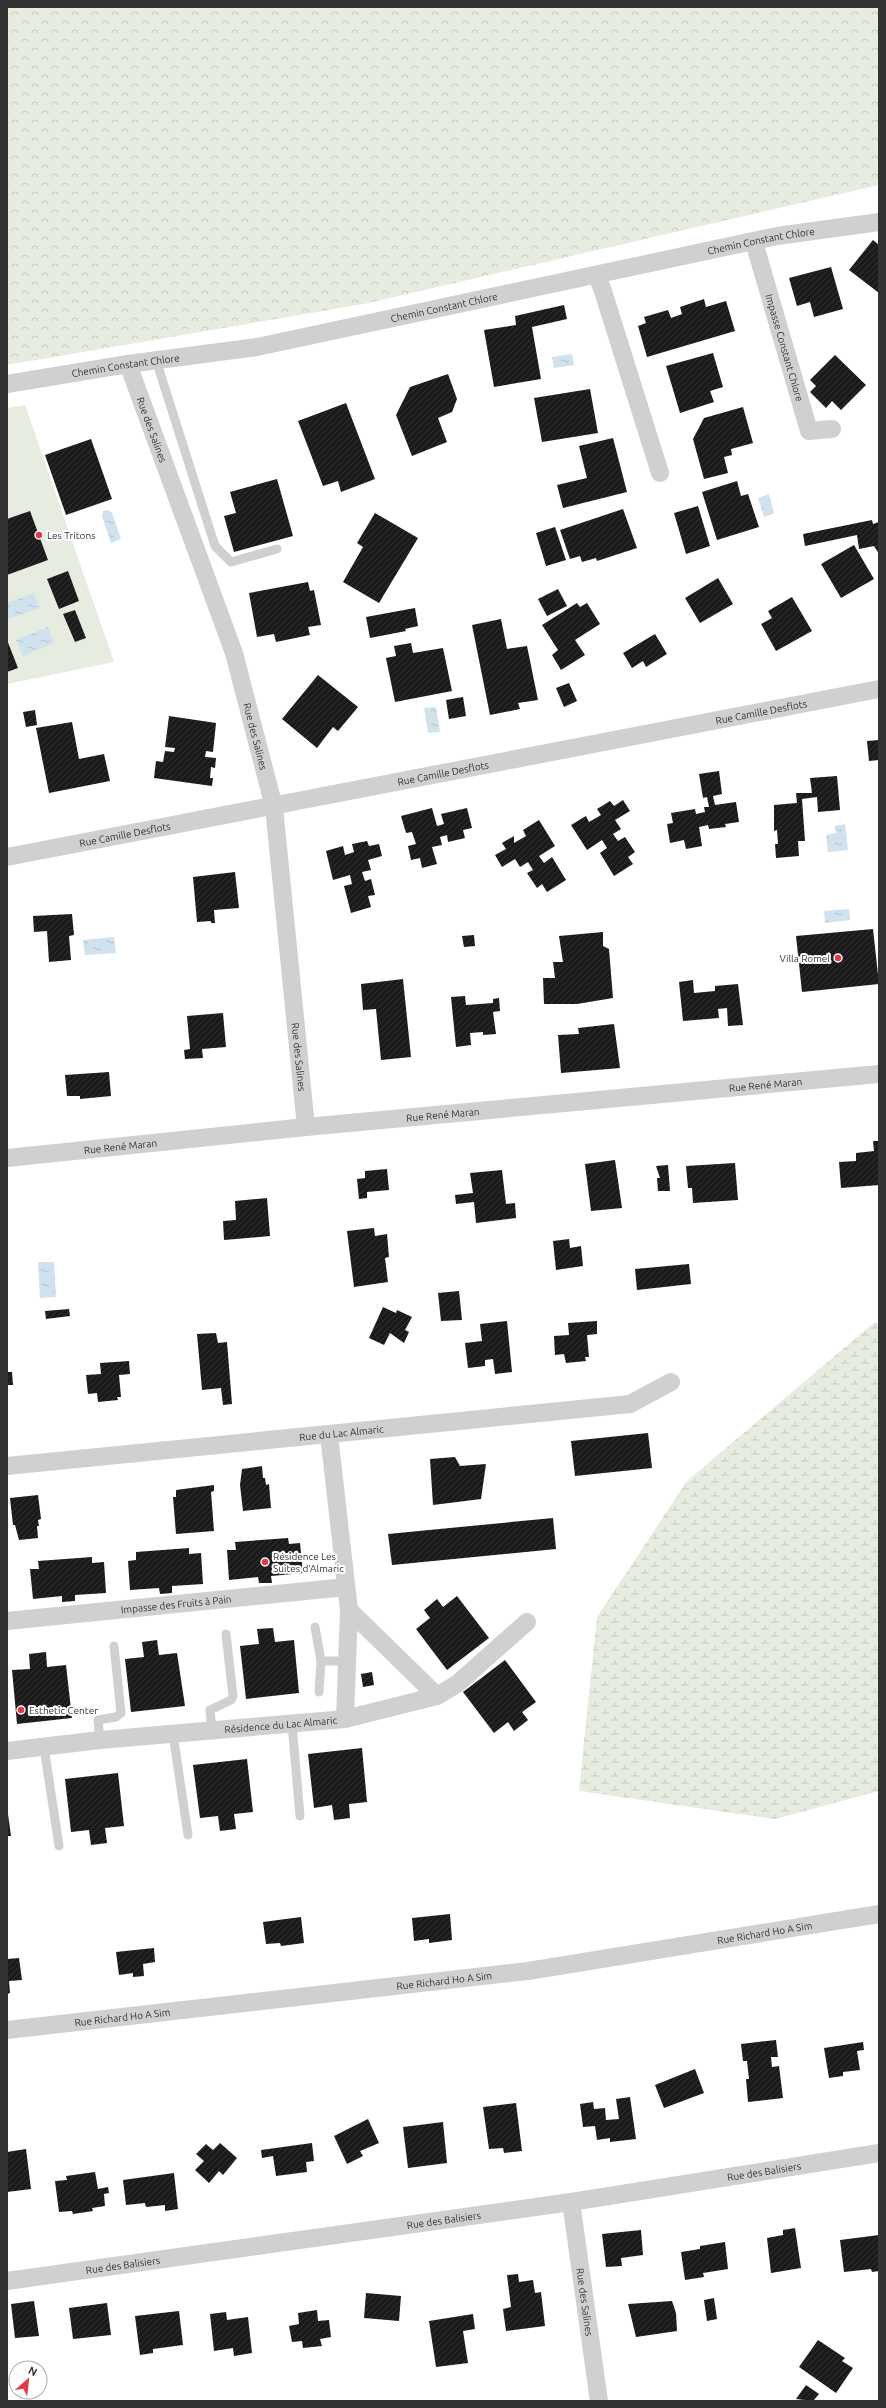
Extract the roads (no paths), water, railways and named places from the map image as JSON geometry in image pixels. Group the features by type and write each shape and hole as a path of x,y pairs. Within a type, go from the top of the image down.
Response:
{"street":[{"name":"Chemin Constant Chlore","path":"7,384 128,364 257,347 777,236 879,222"},
{"name":"Impasse Constant Chlore","path":"754,242 809,431 832,429"},
{"path":"596,275 602,288 660,473"},
{"name":"Rue des Salines","path":"128,364 234,653 274,807 306,1127"},
{"name":"Rue Camille Desflots","path":"7,857 274,807 879,689"},
{"name":"Rue René Maran","path":"7,1158 306,1127 879,1074"},
{"name":"Rue du Lac Almaric","path":"7,1466 630,1404 671,1382"},
{"path":"329,1435 349,1610 348,1661 344,1719"},
{"name":"Impasse des Fruits à Pain","path":"7,1621 346,1587"},
{"path":"349,1610 437,1696"},
{"name":"Résidence du Lac Almaric","path":"7,1751 100,1740 344,1719 437,1696 457,1684 527,1622"},
{"name":"Rue Richard Ho A Sim","path":"7,2030 528,1971 879,1914"},
{"name":"Rue des Balisiers","path":"7,2281 571,2202 879,2153"},
{"name":"Rue des Salines","path":"571,2202 599,2401"}],"lane":[{"path":"156,360 215,546 231,562 277,549"},
{"path":"315,1627 321,1661 320,1692"},
{"path":"212,1730 210,1710 231,1700 233,1696 226,1634"},
{"path":"100,1740 98,1720 116,1717 121,1713 114,1646"},
{"path":"321,1661 348,1661"},
{"path":"292,1724 300,1816"},
{"path":"173,1734 188,1835"},
{"path":"44,1747 59,1846"}],"water":[{"path":"572,354 574,365 554,368 552,357"},
{"path":"769,494 774,513 764,517 758,498"},
{"path":"108,510 112,513 121,539 111,543 102,516 103,511"},
{"path":"34,593 40,608 7,619 7,603"},
{"path":"48,627 54,643 23,656 16,640"},
{"path":"436,707 440,732 428,733 424,708"},
{"path":"845,824 848,850 828,852 826,835 836,833 835,826"},
{"path":"849,909 850,920 825,923 824,911"},
{"path":"114,937 116,953 85,955 83,940"},
{"path":"38,1262 54,1262 56,1297 40,1298"}],"place":[{"name":"Les Tritons","path":"39,535"},
{"name":"Villa Romel","path":"838,958"},
{"name":"Résidence Les Suites d'Almaric","path":"265,1562"},
{"name":"Esthetic Center","path":"21,1710"}]}
